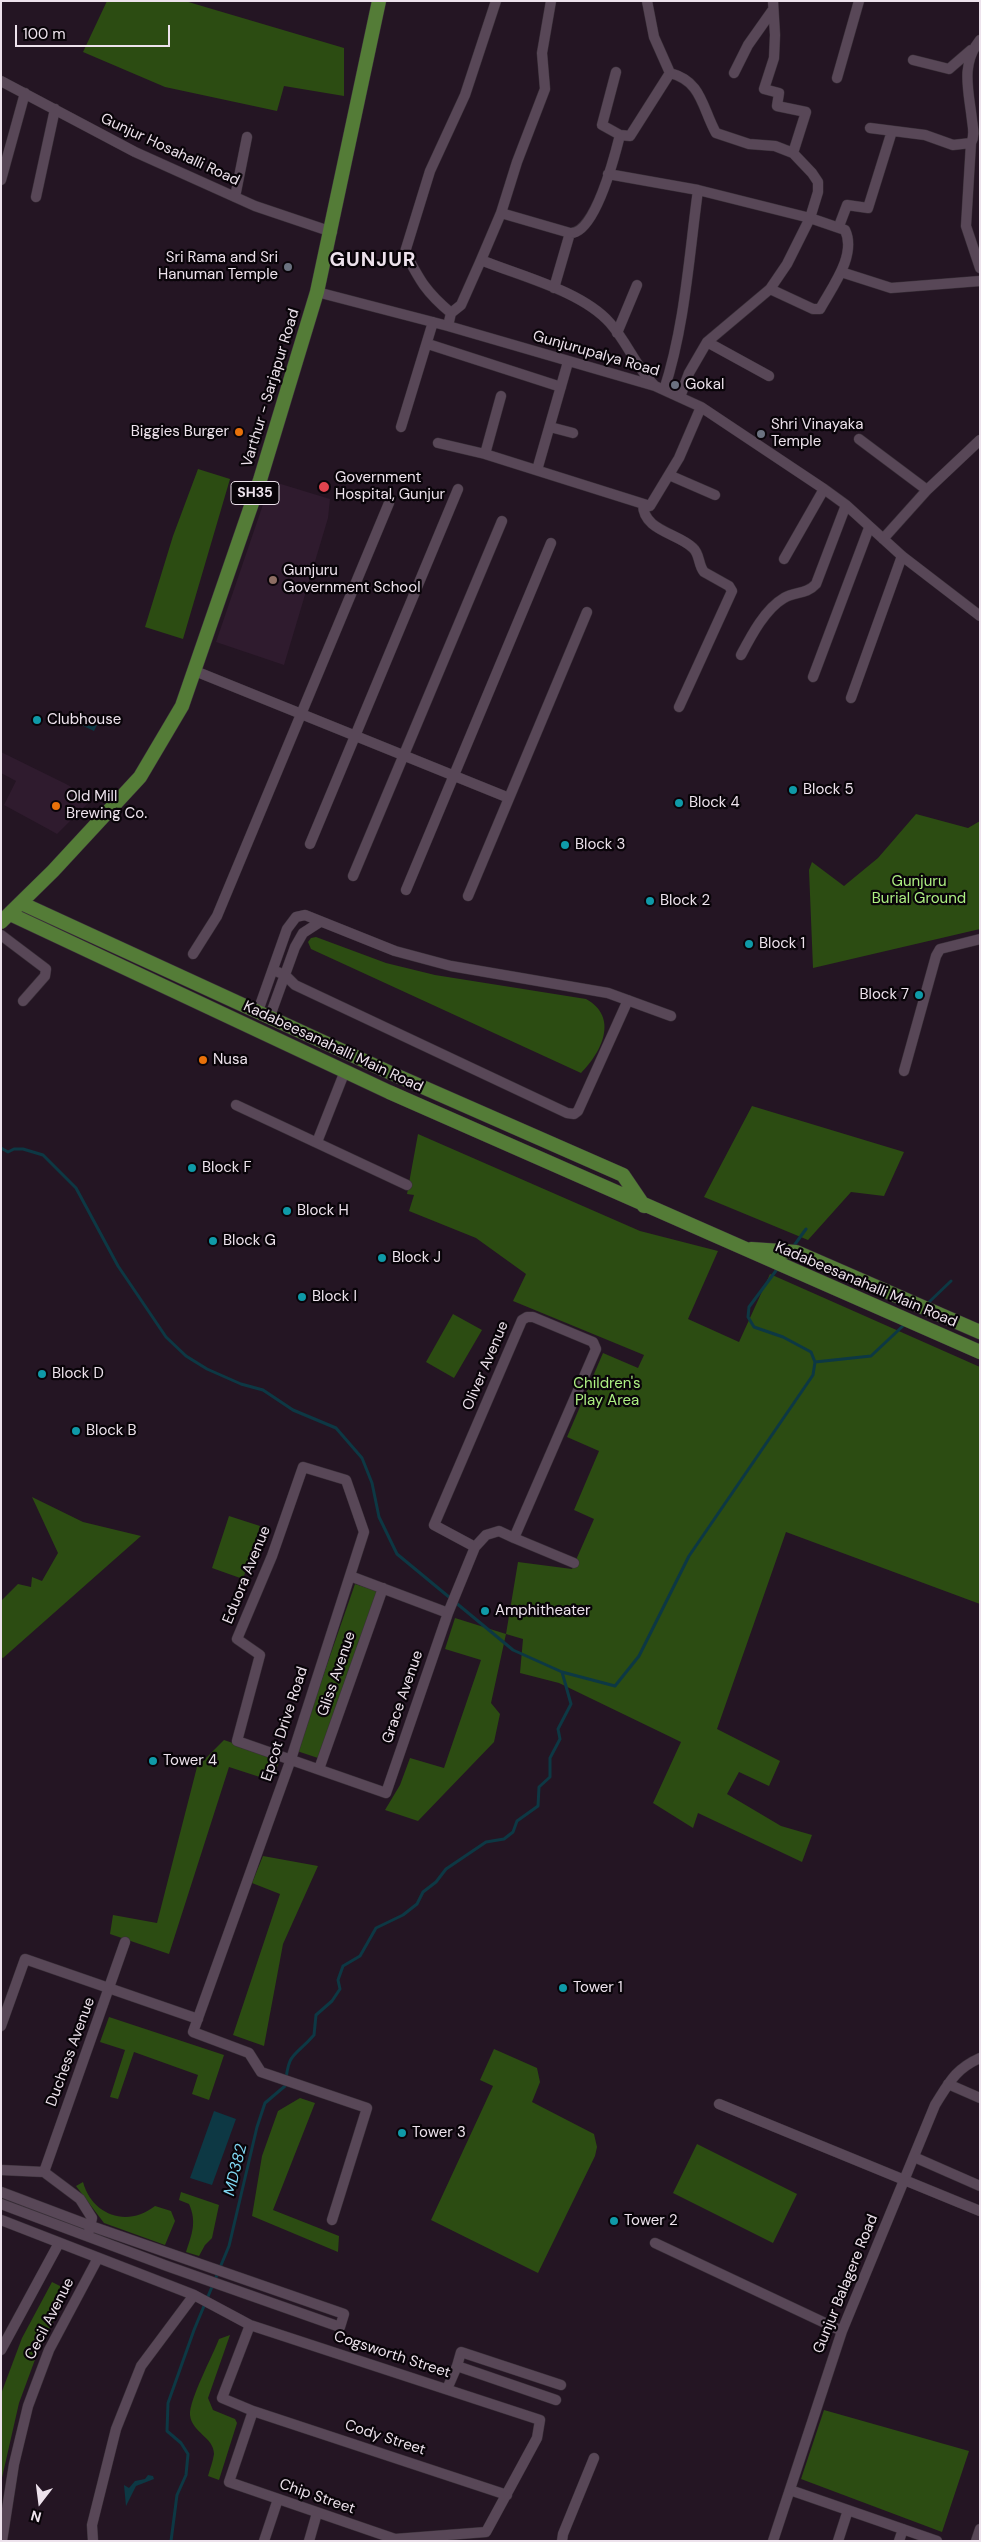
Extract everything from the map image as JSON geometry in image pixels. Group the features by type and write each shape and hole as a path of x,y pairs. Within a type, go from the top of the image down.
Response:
{"main road":[{"name":"Varthur - Sarjapur Road","path":"5,918 99,823 140,777 176,718 195,671 260,480 317,292 332,232 379,1"},
{"name":"Kadabeesanahalli Main Road","path":"21,903 264,1013 393,1074 623,1176 644,1206"},
{"name":"Kadabeesanahalli Main Road","path":"5,918 644,1206 980,1352"},
{"name":"Kadabeesanahalli Main Road","path":"740,1248 796,1252 980,1332"}],"street":[{"path":"452,314 433,298 416,275 405,252 430,171 465,96 496,1"},
{"path":"448,326 452,314 461,305 501,213 517,162 545,88 542,53 551,1"},
{"path":"647,1 654,38 670,73 684,78 697,89 716,133 749,144 775,146 793,153 818,182 818,192 810,218 787,264 770,289 707,342 689,373 680,397"},
{"path":"837,78 859,1"},
{"path":"773,6 774,58 764,89 780,94 777,106 806,112 793,153"},
{"path":"734,73 748,45 773,6"},
{"path":"913,60 949,69 973,49 980,40"},
{"path":"973,49 967,76 974,133 971,143 966,226 980,268"},
{"path":"616,72 602,125 620,135 630,136 670,73"},
{"name":"Gunjur Hosahalli Road","path":"1,81 135,152 235,197 332,232"},
{"path":"1,180 25,93"},
{"path":"36,198 55,109"},
{"path":"870,128 925,135 953,145 971,143"},
{"path":"839,226 847,205 868,208 892,130"},
{"path":"501,213 570,233 577,233 582,229 601,198 620,135"},
{"path":"235,197 247,137"},
{"path":"608,174 698,190 810,218 839,226 845,230 849,237 841,272 818,310 770,289"},
{"path":"480,260 554,288 586,304 610,323 659,388 671,367 698,190"},
{"path":"554,288 570,233"},
{"path":"841,272 891,288 980,281"},
{"path":"617,333 637,284"},
{"name":"Gunjurupalya Road","path":"317,292 448,326 659,388 701,407 846,505 869,528 902,556 980,616"},
{"path":"401,427 428,344 433,322"},
{"path":"707,342 769,376"},
{"path":"428,344 561,387"},
{"path":"537,470 568,362"},
{"path":"671,367 689,373"},
{"path":"485,454 501,396"},
{"path":"438,443 485,454 650,506 670,475 701,407"},
{"path":"550,427 573,433"},
{"path":"859,439 927,490"},
{"path":"883,539 927,490 980,440"},
{"path":"670,475 715,495"},
{"path":"310,844 357,736 458,489"},
{"path":"784,559 824,489"},
{"path":"193,954 217,916 389,504"},
{"path":"642,504 647,519 655,527 693,547 698,553 704,572 729,586 732,591 679,707"},
{"path":"741,655 750,636 771,609 783,598 810,590 816,584 846,505"},
{"path":"353,876 502,521"},
{"path":"813,677 869,528"},
{"path":"406,890 551,543"},
{"path":"851,698 902,556"},
{"path":"468,896 587,612"},
{"path":"195,671 509,798"},
{"path":"264,1013 273,970 287,929 296,918 305,915 395,950 451,966 608,993 671,1016"},
{"path":"264,1013 285,975 303,933 320,922"},
{"path":"1,935 46,969 44,976 23,1001"},
{"path":"904,1071 936,956 940,949 980,939"},
{"path":"273,970 285,975 295,985 567,1113 574,1114 578,1111 628,1000"},
{"path":"317,1142 345,1071"},
{"path":"236,1105 407,1185"},
{"name":"Oliver Avenue","path":"475,1546 434,1525 522,1320 527,1317 533,1317 593,1342 596,1349 514,1538"},
{"name":"Epcot Drive Road","path":"198,2019 290,1759 364,1532 346,1480 303,1467"},
{"name":"Eduora Avenue","path":"290,1759 237,1741 260,1655 237,1639 272,1556 303,1467"},
{"path":"475,1546 486,1535 499,1531 574,1563"},
{"name":"Grace Avenue","path":"319,1769 386,1792 448,1613 475,1546"},
{"path":"350,1576 448,1613"},
{"name":"Gliss Avenue","path":"319,1769 383,1588"},
{"path":"290,1759 319,1769"},
{"name":"Duchess Avenue","path":"44,2172 125,1942"},
{"path":"1,2026 25,1960 198,2019 193,2032 249,2053 261,2072 368,2108 332,2220"},
{"name":"Gunjur Balagere Road","path":"773,2541 842,2331 935,2105 948,2084 965,2064 980,2058"},
{"path":"948,2084 980,2098"},
{"path":"719,2104 980,2212"},
{"path":"914,2157 980,2186"},
{"path":"1,2170 44,2172 80,2199 92,2218 87,2237"},
{"path":"1,2192 91,2226 344,2314 340,2327 87,2237 1,2204"},
{"name":"Cogsworth Street","path":"1,2220 197,2298 250,2325 540,2420 537,2438 507,2494"},
{"path":"1,2350 59,2243"},
{"path":"655,2243 842,2331"},
{"name":"Cecil Avenue","path":"2,2541 14,2464 28,2406 49,2350 98,2258"},
{"path":"93,2541 92,2525 116,2429 141,2366 197,2298"},
{"name":"Cody Street","path":"250,2325 222,2398 253,2411 507,2494"},
{"path":"447,2389 462,2352 562,2385"},
{"path":"457,2366 556,2400"},
{"name":"Chip Street","path":"253,2411 229,2482 395,2540"},
{"path":"562,2541 563,2534 594,2458"},
{"path":"790,2490 937,2541"},
{"path":"395,2540 486,2532 507,2494"},
{"path":"264,2541 278,2499"},
{"path":"838,2541 848,2510"},
{"path":"310,2541 316,2513"},
{"path":"899,2541 903,2529"},
{"path":"976,2541 980,2529"}],"shaded area":[{"name":"Gunjuru Government School","path":"271,481 330,499 328,518 284,665 216,642"},
{"path":"1,752 92,799 57,834 4,805 16,781 1,773"}],"green space":[{"path":"107,1 185,1 344,48 344,96 284,86 277,111 165,87 83,52"},
{"path":"198,469 230,479 183,639 145,627 173,536"},
{"name":"Gunjuru Burial Ground","path":"916,814 968,828 980,821 980,929 813,968 809,870 812,862 844,886 878,858"},
{"path":"316,937 386,963 435,975 586,999 596,1006 602,1015 604,1035 601,1045 589,1065 581,1073 311,949 308,942 311,938"},
{"path":"752,1106 904,1152 884,1196 851,1192 808,1240 704,1197"},
{"name":"Children's Play Area","path":"418,1134 640,1231 718,1251 688,1319 739,1342 770,1274 980,1367 980,1604 786,1532 717,1729 780,1761 769,1786 739,1772 727,1794 781,1826 812,1835 802,1862 698,1813 693,1828 653,1803 681,1742 559,1683 520,1673 523,1639 506,1634 518,1562 572,1569 594,1519 574,1510 599,1451 567,1437 603,1353 638,1368 644,1355 513,1301 526,1274 476,1238 409,1211 414,1195 407,1194"},
{"path":"453,1314 482,1330 454,1378 426,1362"},
{"path":"32,1497 83,1522 141,1536 3,1658 1,1657 1,1601 18,1584 31,1587 32,1577 42,1581 58,1553"},
{"path":"229,1516 260,1526 243,1579 212,1568"},
{"path":"355,1584 377,1591 318,1758 297,1751"},
{"path":"455,1618 506,1634 491,1703 500,1714 494,1742 418,1821 385,1810 400,1785 410,1758 444,1768 481,1660 445,1649"},
{"path":"224,1740 280,1759 272,1781 229,1767 169,1954 110,1934 113,1915 157,1923 197,1767"},
{"path":"263,1856 318,1866 283,1944 264,2046 233,2035 280,1894 252,1883"},
{"path":"109,2017 224,2055 209,2100 192,2094 198,2075 134,2052 118,2099 110,2097 125,2050 100,2042"},
{"path":"494,2049 537,2068 540,2082 532,2102 594,2134 597,2147 595,2156 538,2273 431,2220 493,2086 480,2080"},
{"path":"300,2098 315,2103 273,2210 339,2236 338,2252 252,2216 262,2156 278,2111"},
{"path":"697,2144 797,2194 773,2243 673,2193"},
{"path":"83,2182 94,2203 112,2215 122,2217 133,2216 144,2213 155,2206 171,2211 175,2221 165,2245 104,2223 76,2186"},
{"path":"181,2192 219,2205 212,2238 205,2245 199,2256 186,2252 192,2234 193,2217 189,2204 179,2200"},
{"path":"52,2282 70,2291 40,2346 19,2403 1,2482 1,2394 22,2338"},
{"path":"230,2335 208,2398 213,2410 235,2419 237,2423 219,2480 208,2476 214,2457 213,2448 211,2443 195,2426 190,2415 193,2399 219,2339"},
{"path":"824,2410 969,2451 942,2532 801,2479"}],"water":[{"path":"82,718 97,725 94,731 79,724"},
{"path":"214,2111 236,2119 212,2185 190,2178"},
{"path":"148,2475 153,2476 154,2479 136,2486 126,2506 124,2485 129,2488 135,2481 145,2479"}],"waterway":[{"name":"MD382","path":"1,1148 8,1152 14,1149 23,1149 43,1155 76,1188 118,1266 166,1337 186,1356 207,1369 241,1384 263,1390 293,1410 336,1428 362,1458 372,1483 379,1517 397,1554 513,1650 562,1672 571,1704 558,1729 560,1739 550,1758 550,1777 539,1787 538,1806 517,1821 513,1832 504,1839 486,1842 446,1869 436,1882 423,1892 417,1904 403,1915 376,1928 360,1956 343,1966 338,1980 340,1989 332,2001 316,2015 314,2035 290,2060 285,2086 265,2103 257,2127 229,2246 194,2330 168,2403 167,2431 181,2443 188,2454 186,2475 177,2495 171,2541"},
{"path":"793,1247 806,1229"},
{"path":"562,1672 615,1686 639,1656 689,1556 813,1375 815,1362 811,1352 783,1337 754,1327 748,1317 749,1307 778,1268"},
{"path":"926,1305 951,1281"},
{"path":"815,1362 871,1356 905,1324"}],"place":[{"name":"Sri Rama and Sri Hanuman Temple","path":"288,267"},
{"name":"Gokal","path":"675,385"},
{"name":"Biggies Burger","path":"239,432"},
{"name":"Shri Vinayaka Temple","path":"761,434"},
{"name":"Government Hospital, Gunjur","path":"324,487"},
{"name":"Gunjuru Government School","path":"273,580"},
{"name":"Clubhouse","path":"37,720"},
{"name":"Block 5","path":"793,790"},
{"name":"Block 4","path":"679,803"},
{"name":"Old Mill Brewing Co.","path":"56,806"},
{"name":"Block 3","path":"565,845"},
{"name":"Block 2","path":"650,901"},
{"name":"Block 1","path":"749,944"},
{"name":"Block 7","path":"919,995"},
{"name":"Nusa","path":"203,1060"},
{"name":"Block F","path":"192,1168"},
{"name":"Block H","path":"287,1211"},
{"name":"Block G","path":"213,1241"},
{"name":"Block J","path":"382,1258"},
{"name":"Block I","path":"302,1297"},
{"name":"Block D","path":"42,1374"},
{"name":"Block B","path":"76,1431"},
{"name":"Amphitheater","path":"485,1611"},
{"name":"Tower 4","path":"153,1761"},
{"name":"Tower 1","path":"563,1988"},
{"name":"Tower 3","path":"402,2133"},
{"name":"Tower 2","path":"614,2221"}],"district":[{"name":"GUNJUR","path":"373,261"}]}
